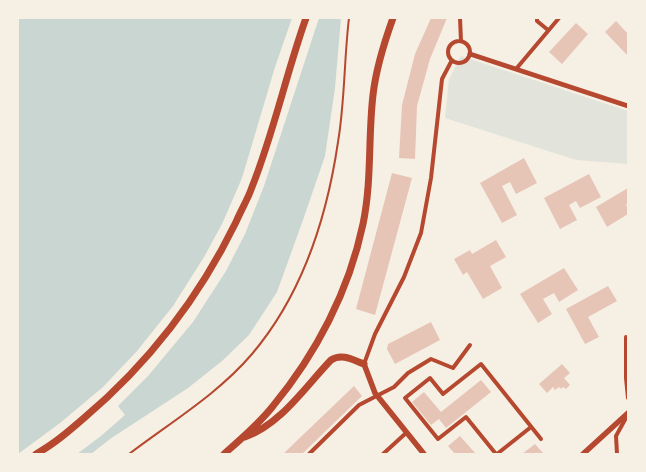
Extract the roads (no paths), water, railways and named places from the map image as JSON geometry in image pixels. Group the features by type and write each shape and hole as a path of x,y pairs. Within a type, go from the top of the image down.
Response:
{"highway":[{"path":"36,454 53,445 112,394 158,346 193,297 224,245 252,189 269,140 291,60 306,18"},
{"path":"224,454 273,407 316,347 334,311 350,270 363,224 370,168 373,95 380,55 393,18"},
{"path":"242,438 259,432 279,417 331,360 337,356 344,356 364,364"}],"main road":[{"path":"364,364 377,397 424,454"},
{"path":"583,454 628,414"}],"street":[{"path":"460,18 461,41"},
{"path":"537,18 537,21 548,30"},
{"path":"516,69 559,18"},
{"path":"461,41 467,44 470,54 461,63 452,60 448,54 449,47 454,42 461,41"},
{"path":"470,54 628,106"},
{"path":"364,364 375,334 396,295 421,234 431,178 442,79 452,60"},
{"path":"626,337 628,398"},
{"path":"309,454 359,405 394,387 408,373 431,359 453,368 470,345"},
{"path":"531,427 497,454 466,416 438,439 405,398 430,378 443,394 481,364 531,427 541,440"},
{"path":"618,454 616,436 628,414"},
{"path":"383,454 406,433"}]}
